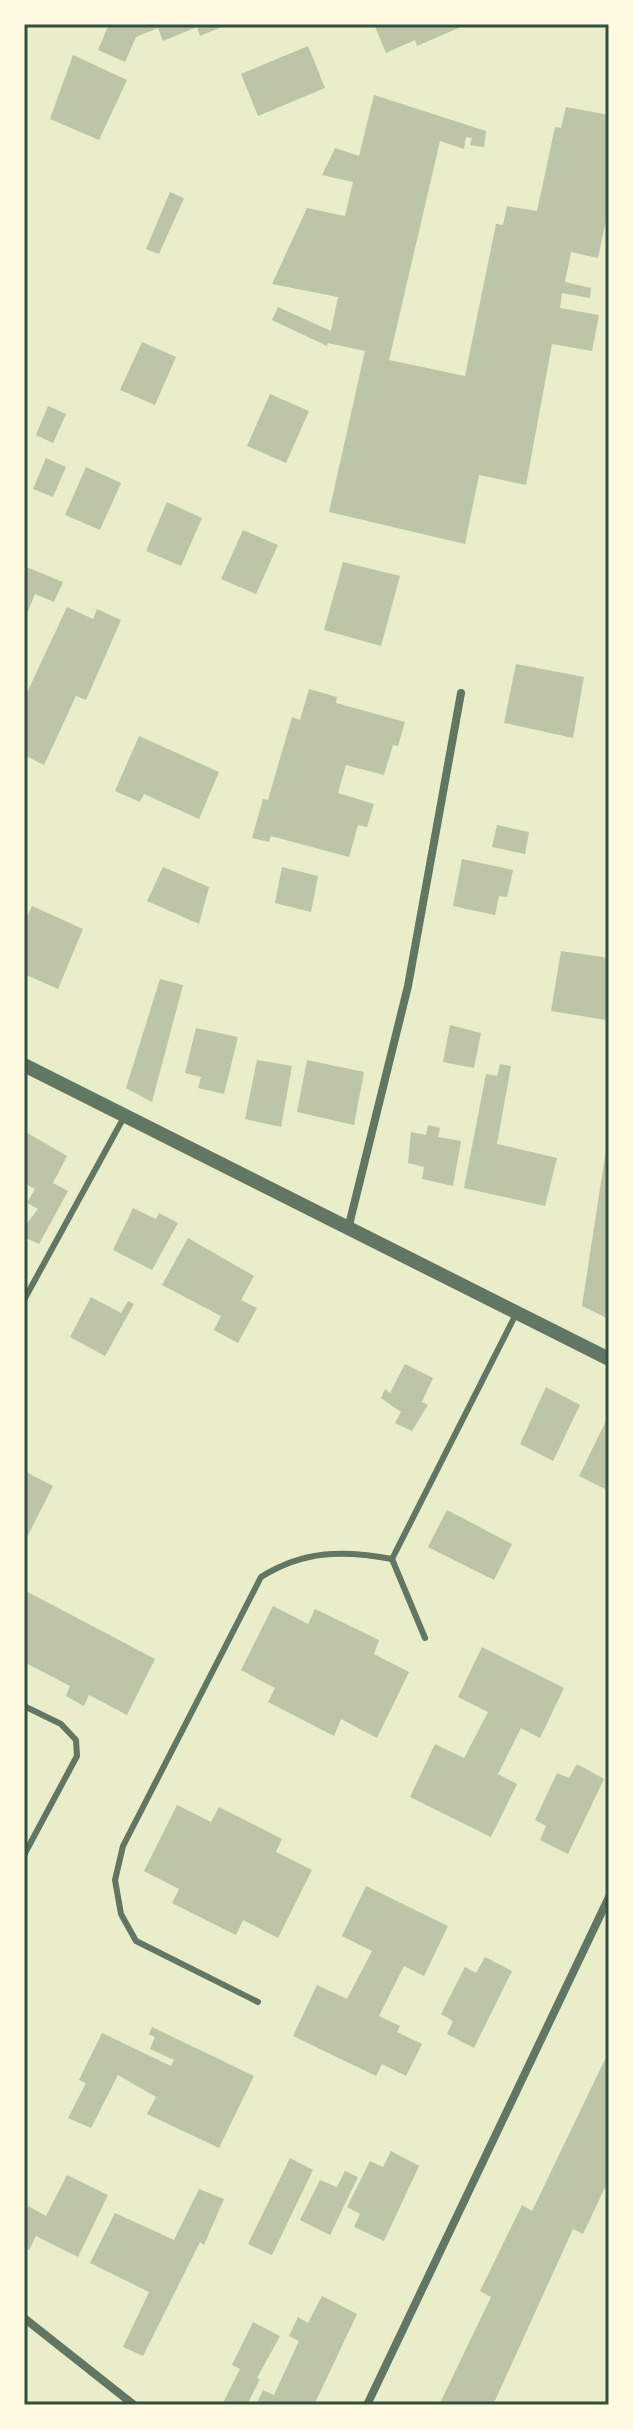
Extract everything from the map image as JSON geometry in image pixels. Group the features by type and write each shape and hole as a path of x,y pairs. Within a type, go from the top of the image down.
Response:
{"street":[{"path":"347,1230 408,986 461,693"},
{"path":"24,1065 609,1359"},
{"path":"367,2405 609,1897"},
{"path":"24,2318 134,2405"}],"lane":[{"path":"24,1300 124,1117"},
{"path":"425,1638 392,1559 516,1314"},
{"path":"258,2002 136,1941 121,1914 115,1880 123,1846 261,1577 285,1562 317,1554 351,1551 392,1559"},
{"path":"24,1706 61,1724 76,1740 77,1756 24,1855"}],"building":[{"path":"109,24 229,24 200,36 197,27 163,41 158,28 136,37 125,62 98,50"},
{"path":"374,24 468,24 417,46 415,40 386,53"},
{"path":"308,46 325,88 258,116 241,74"},
{"path":"73,55 127,80 99,140 50,119"},
{"path":"374,95 486,131 484,147 470,145 472,138 466,137 464,149 440,141 389,360 465,376 496,224 503,225 507,206 537,211 555,127 561,128 566,107 609,115 609,206 598,258 571,252 565,282 591,288 590,298 562,293 560,308 599,315 592,351 552,344 526,485 479,475 465,544 329,512 365,351 328,343 327,346 272,320 278,307 331,331 338,297 272,284 307,208 345,216 353,182 322,175 335,148 359,156"},
{"path":"170,192 184,198 159,254 146,249"},
{"path":"142,342 176,357 155,405 120,390"},
{"path":"270,394 309,411 286,463 247,446"},
{"path":"48,406 66,414 53,443 36,435"},
{"path":"46,458 66,467 53,497 33,489"},
{"path":"86,467 121,483 100,530 65,515"},
{"path":"167,502 202,518 181,566 146,551"},
{"path":"243,530 278,545 256,594 221,579"},
{"path":"343,562 400,576 381,646 324,630"},
{"path":"24,566 63,582 54,602 35,594 24,621"},
{"path":"67,607 93,619 97,609 121,620 86,700 76,696 44,765 24,755 24,699"},
{"path":"516,664 584,677 573,738 504,723"},
{"path":"309,689 337,697 336,703 405,722 398,746 393,745 384,775 346,765 338,793 374,804 367,827 358,825 349,857 271,836 269,842 252,838 263,799 268,800 292,717 300,720"},
{"path":"139,736 219,772 199,819 144,794 140,802 115,791"},
{"path":"497,825 529,832 525,854 492,847"},
{"path":"462,859 513,870 507,897 499,896 495,915 453,906"},
{"path":"163,867 209,887 199,924 147,901"},
{"path":"282,867 318,876 311,912 275,903"},
{"path":"32,906 83,929 58,989 24,974 24,923"},
{"path":"561,951 609,958 606,1020 551,1011"},
{"path":"160,979 183,985 152,1102 126,1088"},
{"path":"450,1025 481,1033 474,1068 443,1062"},
{"path":"196,1028 238,1037 224,1094 198,1088 201,1077 185,1073"},
{"path":"257,1060 292,1066 281,1127 245,1119"},
{"path":"307,1060 364,1072 354,1125 297,1112"},
{"path":"500,1064 511,1066 497,1144 557,1158 545,1206 464,1188 486,1074 497,1076"},
{"path":"428,1125 440,1128 438,1137 461,1141 453,1186 422,1179 424,1167 408,1163 411,1132 426,1135"},
{"path":"24,1131 67,1156 53,1183 68,1191 39,1244 24,1237 24,1227 38,1209 27,1203 35,1189 24,1183"},
{"path":"609,1143 609,1319 582,1306"},
{"path":"133,1208 156,1219 159,1213 178,1223 152,1270 113,1250"},
{"path":"188,1238 254,1276 241,1300 257,1308 238,1343 214,1330 221,1316 162,1285"},
{"path":"91,1297 121,1313 128,1301 134,1304 105,1356 70,1337"},
{"path":"405,1364 433,1378 422,1402 428,1405 412,1431 395,1423 401,1412 381,1398 385,1389 390,1393"},
{"path":"546,1387 580,1405 553,1461 520,1444"},
{"path":"609,1415 609,1491 579,1476"},
{"path":"24,1471 53,1486 24,1543"},
{"path":"447,1510 512,1544 494,1580 428,1547"},
{"path":"24,1590 155,1659 127,1715 89,1695 84,1706 66,1696 70,1686 24,1662"},
{"path":"273,1606 308,1624 315,1609 379,1640 374,1654 409,1672 377,1738 341,1719 334,1736 268,1702 275,1688 241,1670"},
{"path":"482,1647 564,1688 540,1738 521,1728 498,1774 517,1784 491,1837 410,1797 435,1744 464,1758 488,1712 458,1697"},
{"path":"577,1764 604,1779 568,1854 540,1840 546,1826 535,1820 557,1773 569,1778"},
{"path":"177,1805 211,1822 219,1807 282,1839 276,1852 312,1870 278,1938 243,1920 236,1935 172,1903 179,1889 144,1871"},
{"path":"366,1886 448,1926 424,1976 404,1966 379,2016 400,2026 397,2032 422,2044 406,2076 382,2064 376,2076 293,2036 317,1985 347,1999 372,1951 342,1936"},
{"path":"485,1957 512,1971 474,2048 447,2034 453,2021 441,2014 465,1967 476,1973"},
{"path":"152,2027 254,2076 219,2148 147,2114 156,2097 118,2075 91,2128 68,2118 86,2083 79,2080 102,2033 171,2066 174,2060 150,2049 155,2037 149,2034"},
{"path":"609,2051 609,2179 583,2234 573,2229 493,2405 439,2405 491,2297 480,2291 522,2205 532,2211"},
{"path":"391,2151 419,2166 384,2241 354,2227 360,2214 347,2207 370,2161 383,2167"},
{"path":"290,2158 313,2170 272,2255 248,2244"},
{"path":"345,2171 358,2177 330,2235 300,2220 320,2180 337,2187"},
{"path":"67,2175 108,2195 78,2257 36,2236 29,2250 24,2248 24,2214 28,2206 46,2216"},
{"path":"199,2189 224,2199 204,2245 200,2242 143,2356 123,2347 149,2292 90,2263 115,2213 174,2240"},
{"path":"322,2296 357,2314 314,2405 256,2405 263,2390 274,2395 299,2341 289,2336 298,2317 308,2323"},
{"path":"253,2322 280,2336 257,2378 260,2379 247,2405 222,2405 240,2369 232,2365"}]}
